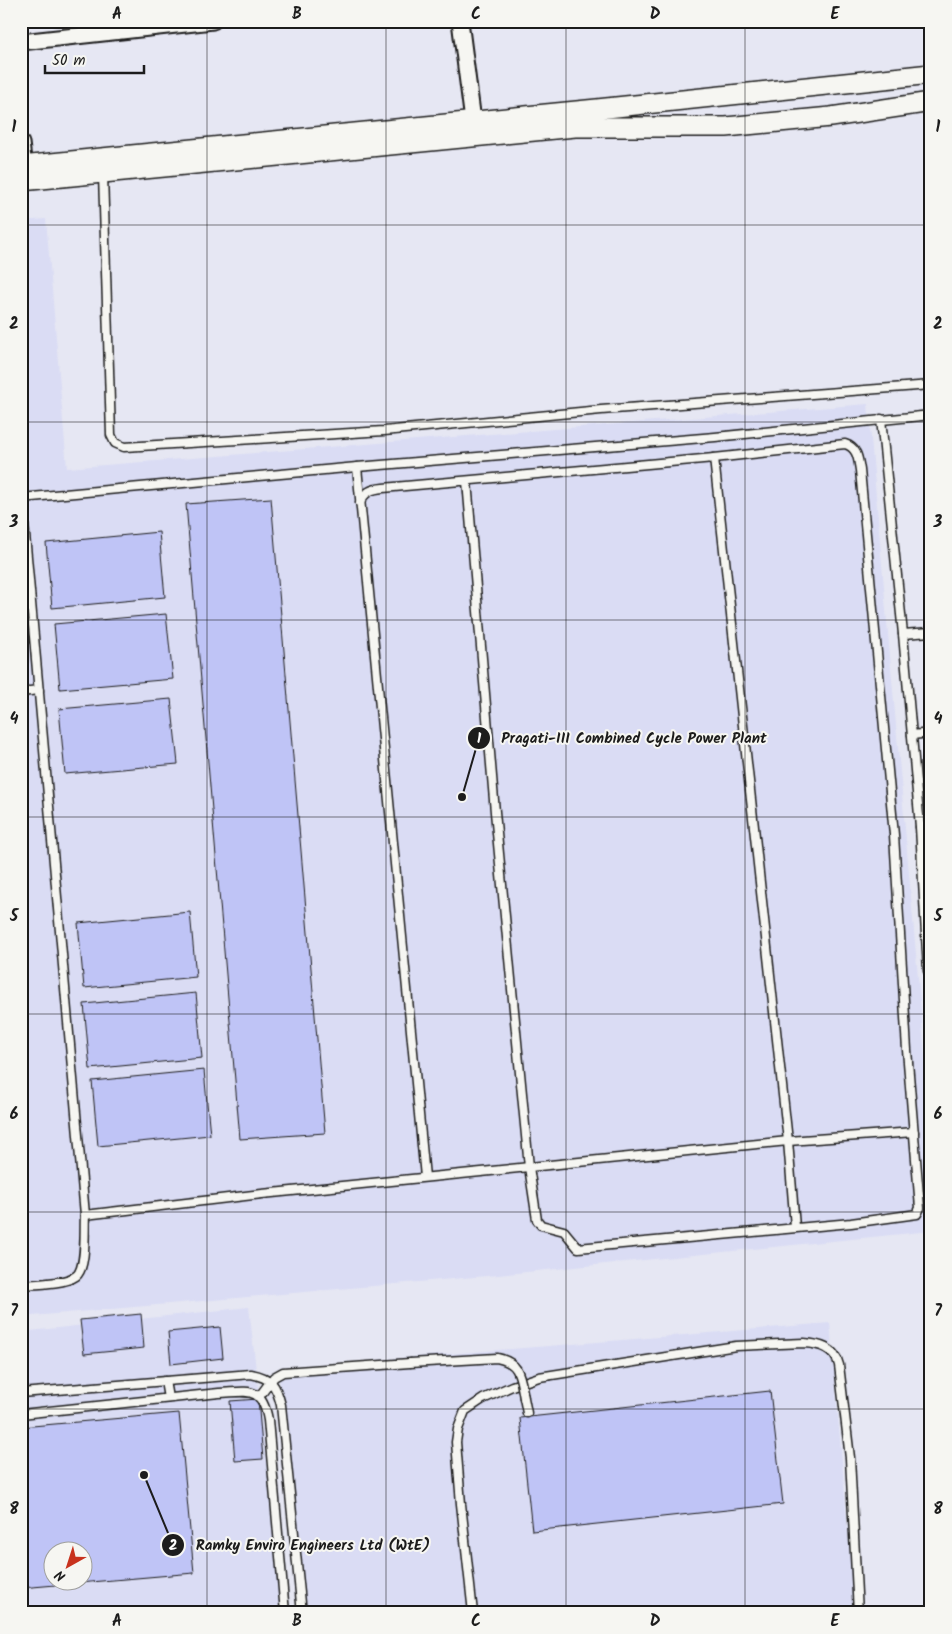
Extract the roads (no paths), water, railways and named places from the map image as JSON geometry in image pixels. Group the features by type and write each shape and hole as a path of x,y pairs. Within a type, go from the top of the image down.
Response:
{"street":[{"path":"21,42 128,26 213,21"},
{"path":"460,21 473,121"},
{"path":"23,173 473,121 931,74"},
{"path":"23,173 104,174 574,127 726,126 831,117 931,102"},
{"path":"21,143 23,173"}],"lane":[{"path":"104,174 111,435 114,443 118,445 134,446 384,431 601,410 931,385"},
{"path":"22,498 725,436 931,415"},
{"path":"880,420 903,634 920,827 928,971 931,976"},
{"path":"360,503 366,493 375,489 845,444 853,447 857,455 894,835 920,1208 918,1213 851,1223 577,1248 564,1231 541,1225 537,1220 529,1167 495,812 467,481"},
{"path":"714,458 788,1141 795,1227"},
{"path":"357,467 425,1177"},
{"path":"21,489 85,1215 83,1258 78,1275 63,1281 21,1285"},
{"path":"903,634 931,632"},
{"path":"21,692 39,690"},
{"path":"912,735 931,733"},
{"path":"920,827 931,826"},
{"path":"85,1215 425,1177 788,1141 914,1132"},
{"path":"473,1613 456,1442 460,1420 465,1411 483,1398 539,1377 736,1346 804,1343 815,1344 830,1350 838,1359 850,1458 858,1613"},
{"path":"260,1397 270,1381 277,1374 283,1372 497,1358 511,1363 518,1371 527,1414"},
{"path":"21,1393 251,1374 270,1381 281,1404 302,1613"},
{"path":"165,1381 168,1398"},
{"path":"21,1414 241,1392 254,1393 260,1397 265,1406 268,1420 285,1613"},
{"path":"274,1493 290,1492"}],"place":[{"name":"Pragati-III Combined Cycle Power Plant","path":"462,797"},
{"name":"Ramky Enviro Engineers Ltd (WtE)","path":"144,1475"}]}
